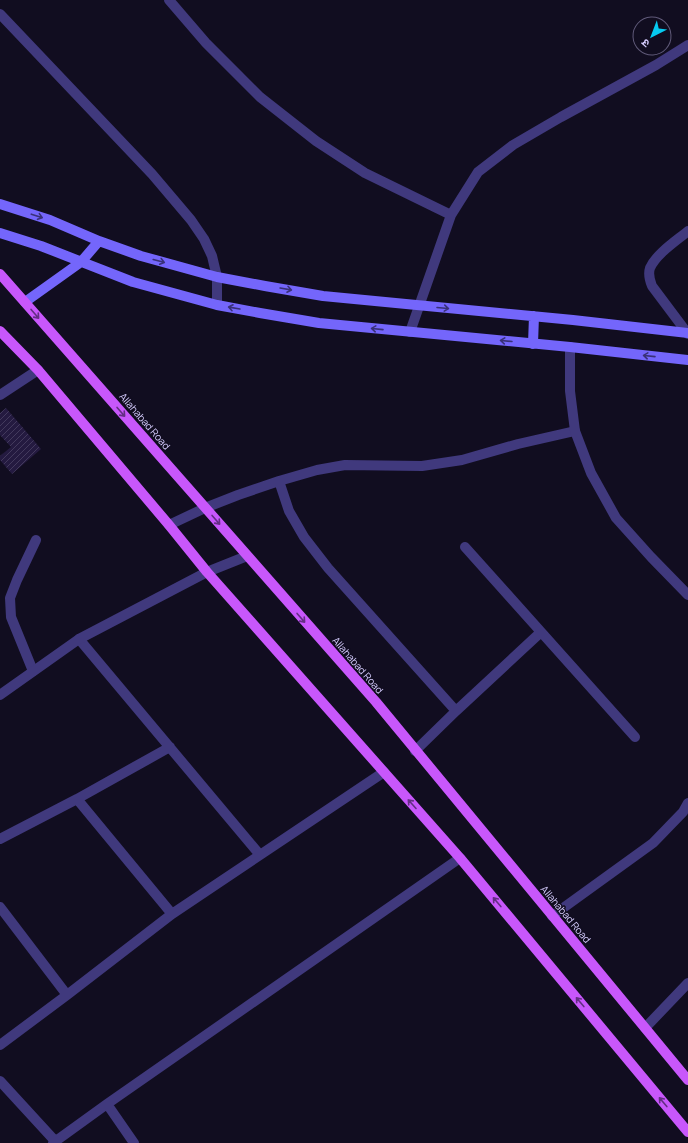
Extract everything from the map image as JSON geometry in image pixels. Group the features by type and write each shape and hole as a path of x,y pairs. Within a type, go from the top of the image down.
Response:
{"main road":[{"path":"0,204 50,220 99,242 141,256 217,277 323,296 534,316 688,333"},
{"path":"0,233 41,246 133,282 217,305 319,323 688,360"},
{"path":"24,302 81,262 99,242"},
{"name":"Allahabad Road","path":"0,274 376,702 688,1080"},
{"path":"533,344 534,316"},
{"path":"0,331 38,370 207,572 460,858 688,1132"}],"street":[{"path":"169,0 206,43 260,97 316,141 365,173 451,215"},
{"path":"0,14 152,174 191,220 207,244 212,256 217,277 217,305"},
{"path":"410,332 451,215 478,172 513,146 561,117 656,65 688,45"},
{"path":"688,232 658,256 649,269 649,278 652,286 688,333"},
{"path":"570,347 570,391 575,431 591,473 616,518 688,595"},
{"path":"0,395 38,370"},
{"path":"169,525 205,508 279,481 317,470 345,465 422,466 462,460 518,444 575,431"},
{"path":"279,481 290,511 304,537 328,568 456,711"},
{"path":"33,671 11,617 10,598 36,540"},
{"path":"465,547 635,737"},
{"path":"0,694 79,639 207,572 247,556"},
{"path":"415,751 541,632"},
{"path":"79,639 260,856"},
{"path":"0,839 170,748"},
{"path":"0,1045 172,914 384,772"},
{"path":"77,799 172,914"},
{"path":"552,916 653,843 683,812 688,803"},
{"path":"0,1081 54,1142 460,858"},
{"path":"0,907 67,995"},
{"path":"645,1028 688,983"},
{"path":"107,1104 134,1143"}],"building":[{"path":"6,408 41,449 12,474 0,460 0,456 11,447 0,435 0,413"}]}
